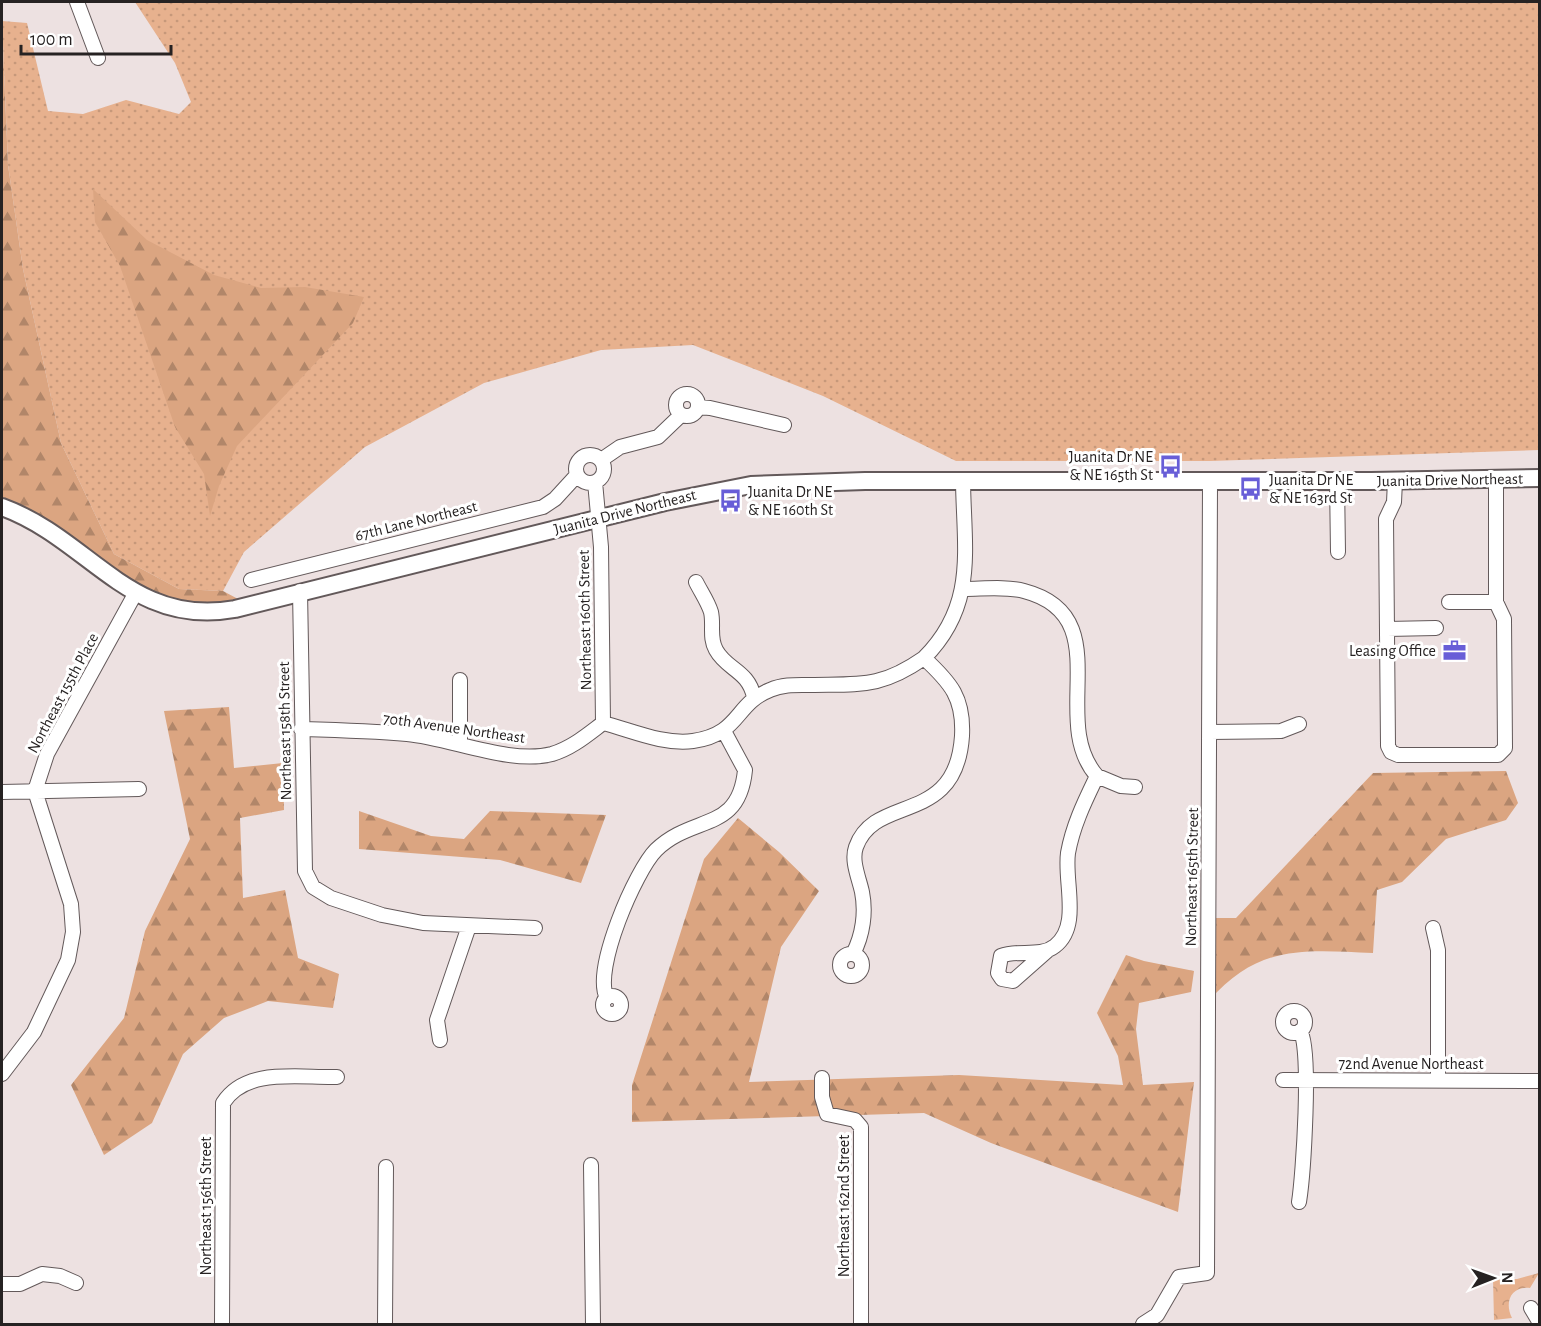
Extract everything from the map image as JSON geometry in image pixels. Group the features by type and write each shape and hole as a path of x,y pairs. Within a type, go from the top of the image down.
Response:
{"main road":[{"name":"Juanita Drive Northeast","path":"2,507 48,529 135,594 168,608 200,613 235,609 599,518 751,485 830,482 1395,481 1539,478"}],"street":[{"path":"77,2 99,58"},
{"name":"67th Lane Northeast","path":"252,580 543,507 555,499 577,475 576,465 582,457 592,455 601,460 620,447 652,440 663,434 681,415 676,404 684,395 693,396 698,407 784,425"},
{"path":"577,475 584,482 595,482 603,473 601,460"},
{"path":"1395,481 1394,502 1386,519 1388,746 1391,752 1398,755 1498,754 1505,748 1504,619 1496,602 1496,480"},
{"path":"1337,481 1338,552"},
{"name":"Northeast 160th Street","path":"595,482 599,518 603,723"},
{"path":"603,723 668,740 691,741 724,731 753,697 773,688 791,685 872,684 901,675 924,658 954,617 964,588 963,482"},
{"name":"Northeast 165th Street","path":"1143,1324 1157,1315 1179,1277 1208,1273 1207,918 1210,482"},
{"path":"696,582 710,611 715,649 720,657 742,674 751,687 753,697"},
{"path":"964,588 1023,590 1054,604 1068,618 1075,635 1078,655 1077,735 1080,749 1097,776 1121,786 1135,787"},
{"name":"Northeast 158th Street","path":"300,591 305,871 314,887 331,898 382,915 423,922 469,926"},
{"name":"Northeast 155th Place","path":"35,791 47,754 135,594"},
{"path":"1449,602 1496,602"},
{"path":"1387,629 1436,628"},
{"path":"854,954 862,927 864,907 854,856 860,838 876,822 925,802 941,790 958,761 963,723 961,705 946,678 924,658"},
{"path":"460,680 460,743"},
{"name":"70th Avenue Northeast","path":"301,729 408,734 505,753 550,754 571,747 603,723"},
{"path":"1210,732 1281,731 1299,724"},
{"path":"607,998 603,979 607,950 632,893 655,851 673,836 723,815 738,801 745,770 724,731"},
{"path":"1047,951 1056,945 1069,923 1068,854 1079,812 1097,776"},
{"path":"2,792 139,789"},
{"path":"2,1074 39,1022 68,960 73,932 71,904 35,791"},
{"path":"440,1040 437,1020 469,926 535,928"},
{"path":"1433,928 1438,950 1438,1081"},
{"path":"1299,1202 1303,1175 1305,1080 1305,1041 1300,1031"},
{"name":"Northeast 156th Street","path":"222,1324 223,1103 232,1090 254,1079 337,1077"},
{"name":"Northeast 162nd Street","path":"822,1078 822,1097 827,1114 855,1120 861,1127 861,1324"},
{"name":"72nd Avenue Northeast","path":"1283,1080 1539,1081"},
{"path":"591,1165 593,1324"},
{"path":"385,1324 386,1167"},
{"path":"2,1284 20,1284 42,1274 76,1283"},
{"path":"1531,1308 1539,1323"}],"green space":[{"path":"135,2 1539,2 1539,450 1210,461 956,461 823,396 693,345 601,350 484,383 365,447 244,552 223,591 179,589 114,554 61,443 23,269 8,165 2,21 27,23 48,111 83,114 126,100 179,114 191,102 175,63"},
{"path":"2,24 8,165 23,269 61,443 114,554 179,589 223,591 255,608 175,615 2,511"},
{"path":"93,189 147,240 214,275 261,288 305,287 364,297 353,323 237,446 219,486 210,516 204,474 175,427 120,266 95,222"},
{"path":"229,707 234,768 283,763 284,810 240,818 243,898 285,890 298,958 339,974 333,1008 268,1001 224,1018 183,1054 152,1123 104,1155 71,1085 124,1018 145,931 190,839 164,711"},
{"path":"1506,771 1518,803 1506,820 1446,839 1402,882 1377,890 1373,953 1325,951 1284,954 1246,969 1227,982 1209,1001 1209,918 1236,918 1373,773"},
{"path":"359,811 431,836 464,839 490,811 606,815 581,883 500,860 359,849"},
{"path":"738,818 779,852 819,891 781,947 749,1082 959,1075 1123,1085 1118,1056 1097,1013 1126,955 1194,971 1191,992 1139,1003 1136,1029 1143,1085 1194,1082 1178,1212 991,1143 924,1113 632,1122 632,1085 704,859"},
{"path":"1539,1273 1530,1288 1518,1290 1511,1296 1509,1306 1512,1318 1494,1320 1493,1279 1517,1279"}],"place":[{"name":"Juanita Dr NE & NE 165th St","path":"1171,466"},
{"name":"Juanita Dr NE & NE 163rd St","path":"1251,489"},
{"name":"Juanita Dr NE & NE 160th St","path":"730,501"},
{"name":"Leasing Office","path":"1454,651"}]}
